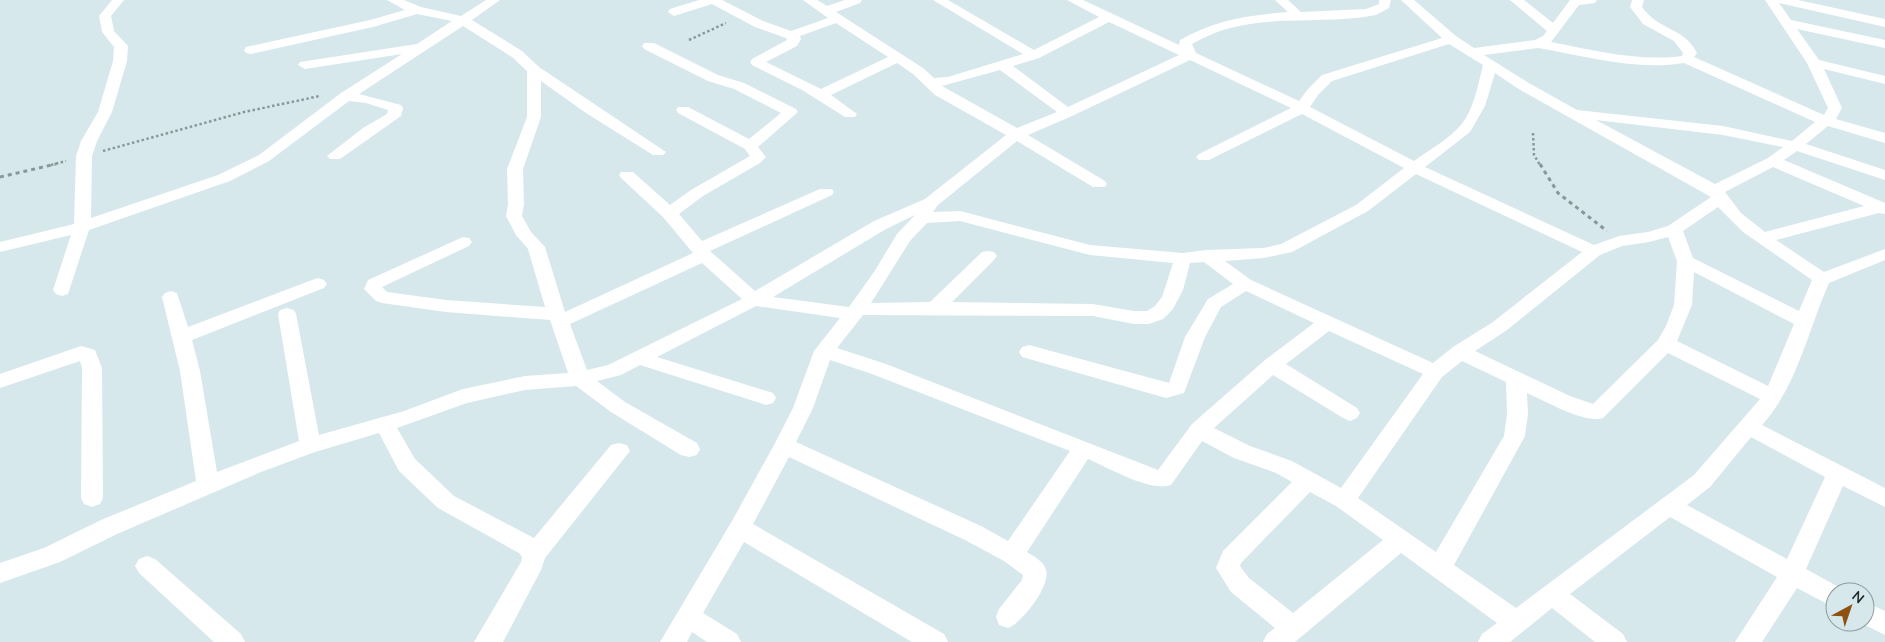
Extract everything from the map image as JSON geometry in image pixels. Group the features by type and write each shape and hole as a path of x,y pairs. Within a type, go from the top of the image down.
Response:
{"street":[{"path":"62,290 82,227 84,156 89,141 105,112 120,61 121,46 108,32 105,16 118,0"},
{"path":"0,247 82,227 224,178 244,169 264,158 346,96 494,0"},
{"path":"674,12 713,0 759,24 791,35 795,39 792,43 757,62 761,66 774,69 797,81 850,114"},
{"path":"809,0 918,71 930,83 953,100 1016,134 1099,184"},
{"path":"791,35 856,0"},
{"path":"940,0 1034,55"},
{"path":"1073,0 1302,108 1442,182 1594,251"},
{"path":"1281,0 1299,16"},
{"path":"1190,55 1185,43 1197,34 1247,20 1366,13 1376,11 1385,5 1385,0"},
{"path":"1407,0 1451,39 1522,85 1718,195 1741,221 1762,238 1813,270 1822,279"},
{"path":"1516,0 1554,30"},
{"path":"1538,44 1548,39 1575,2 1591,0"},
{"path":"1638,0 1636,8 1648,22 1668,32 1688,48 1690,53 1686,59"},
{"path":"1344,500 1435,372 1460,352 1500,326 1594,251 1619,241 1649,237 1674,230 1718,195 1720,188 1773,161 1834,113 1834,103 1814,64 1771,0"},
{"path":"1782,0 1885,23"},
{"path":"398,1 418,10 463,20 517,54 534,70 591,110 658,152"},
{"path":"251,50 373,23 418,10"},
{"path":"930,83 949,81 1034,55 1110,16"},
{"path":"1788,23 1885,44"},
{"path":"1204,157 1302,108 1313,92 1327,78 1451,39"},
{"path":"1473,52 1538,44 1634,59 1675,62 1686,59 1825,121 1885,138"},
{"path":"649,46 713,78 739,86 791,112 750,146"},
{"path":"306,65 421,48"},
{"path":"673,642 740,528 784,446 803,408 824,351 855,312 882,274 903,238 926,210 1016,134 1067,113 1190,55"},
{"path":"820,95 897,58"},
{"path":"0,573 52,555 109,527 253,466 310,445 409,417 463,396 525,383 580,379 614,370 754,300 880,225 926,210 960,216 1090,250 1183,258 1206,255 1264,253 1286,248 1362,208 1465,129 1472,120 1485,88 1490,63"},
{"path":"1814,64 1885,80"},
{"path":"1003,65 1067,113"},
{"path":"534,70 534,117 515,169 516,204 514,216 524,235 536,247 558,318 580,379 618,407 689,449"},
{"path":"335,156 368,131 394,116 396,111 396,108 368,99 346,96"},
{"path":"669,213 697,193 758,157 750,146 683,110"},
{"path":"1566,110 1632,121 1741,134 1794,145 1885,175"},
{"path":"1773,161 1883,208"},
{"path":"628,175 669,213 702,252 754,300 855,312 936,307 1096,310 1132,317 1149,317 1157,315 1172,296 1183,258"},
{"path":"463,242 374,284 372,289 382,297 558,318 702,252 826,192"},
{"path":"1762,238 1883,208"},
{"path":"1460,352 1563,401 1596,413 1666,344 1683,305 1686,261 1674,230"},
{"path":"1206,255 1245,284 1435,372"},
{"path":"936,307 988,256"},
{"path":"1491,642 1668,505 1702,481 1758,418 1773,397 1805,322 1812,298 1822,279 1881,259"},
{"path":"1686,261 1805,322"},
{"path":"182,337 318,284"},
{"path":"1029,352 1166,391 1172,391 1180,382 1183,367 1195,337 1214,302 1245,284"},
{"path":"171,297 190,371 208,486"},
{"path":"287,314 310,445"},
{"path":"824,351 879,369 1084,448 1151,477 1163,479 1199,430 1272,365 1327,323"},
{"path":"1666,344 1773,397"},
{"path":"0,381 81,353 88,355 92,368 92,498"},
{"path":"639,358 766,398"},
{"path":"1272,365 1350,413"},
{"path":"1440,568 1514,436 1518,398 1516,378"},
{"path":"384,423 406,464 446,502 527,546 534,554"},
{"path":"1749,427 1885,498"},
{"path":"1199,430 1242,452 1284,467 1344,500 1516,623"},
{"path":"784,446 964,529 1012,554 1034,571 1034,583 1008,617"},
{"path":"1012,554 1084,448"},
{"path":"487,642 492,638 533,563 534,554 619,452"},
{"path":"1748,642 1792,575 1838,473"},
{"path":"1308,480 1231,558 1228,568 1284,635 1400,540"},
{"path":"1668,505 1740,543 1792,575 1825,592"},
{"path":"740,528 935,642"},
{"path":"146,566 232,642"},
{"path":"1552,594 1614,642"},
{"path":"688,616 728,642"}],"path":[{"path":"689,40 743,16"},
{"path":"0,177 31,171 244,112 320,96"},
{"path":"1533,133 1534,155 1558,193 1619,241"}]}
